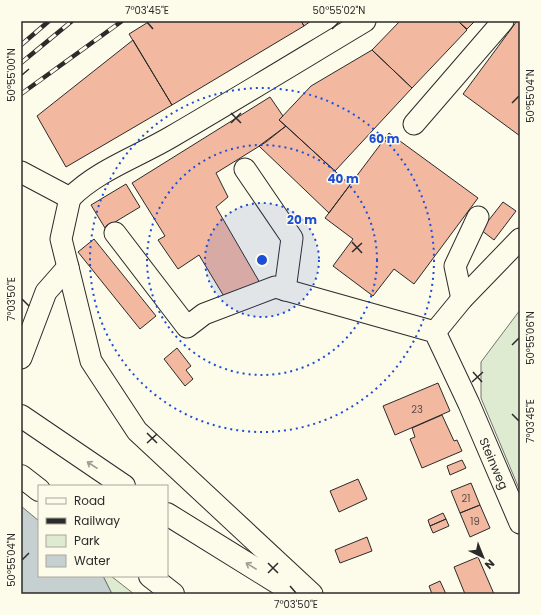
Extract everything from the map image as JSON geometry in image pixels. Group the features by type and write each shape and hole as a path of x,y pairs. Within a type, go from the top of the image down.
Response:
{"highway":[{"path":"21,416 123,485"},
{"path":"21,476 38,489"},
{"path":"168,515 296,594"},
{"path":"151,577 173,594"}],"street":[{"path":"312,594 137,431 91,361 61,239 70,198 82,186 170,138 365,21"},
{"path":"414,124 503,21"},
{"path":"245,170 292,238 285,290"},
{"path":"21,172 70,198"},
{"path":"462,299 455,266 478,217"},
{"path":"115,233 187,327 204,314 275,287 435,332 462,299 520,239"},
{"path":"21,358 46,292 68,267"},
{"name":"Steinweg","path":"435,332 469,404 520,523"}],"green space":[{"path":"520,310 520,491 481,398 481,362"},
{"path":"104,577 112,577 134,594 112,594"}],"water":[{"path":"21,493 38,498 38,577 104,577 112,594 21,594"}],"pier":[{"path":"21,491 38,495 38,520 21,506"}],"building":[{"path":"150,21 301,21 304,26 172,105 129,34"},
{"path":"301,21 311,21 304,26"},
{"path":"400,21 458,21 467,30 412,88 372,50"},
{"path":"458,21 475,21 467,29"},
{"path":"517,21 520,21 520,136 463,94"},
{"path":"133,40 172,105 66,167 37,116"},
{"path":"372,50 412,88 335,171 279,120 311,86"},
{"path":"270,97 283,116 279,120 286,126 266,142 216,173 228,197 216,207 260,283 228,303 199,255 178,269 158,240 165,236 132,183"},
{"path":"286,126 350,185 329,213 259,146"},
{"path":"389,133 478,198 414,284 394,269 373,296 333,266 353,239 325,218"},
{"path":"126,184 140,207 105,228 91,205"},
{"path":"503,202 516,211 494,240 481,230"},
{"path":"94,239 156,316 140,329 78,252"},
{"path":"177,348 191,366 186,370 193,379 185,386 164,359"},
{"path":"438,383 450,411 395,435 383,406"},
{"path":"442,415 454,441 457,440 462,451 422,468 410,439 415,437 412,428"},
{"path":"462,460 466,468 450,475 447,466"},
{"path":"358,479 367,499 339,512 330,491"},
{"path":"471,483 480,505 460,513 451,491"},
{"path":"480,505 490,528 470,537 460,513"},
{"path":"443,513 446,519 430,526 428,520"},
{"path":"446,519 449,526 433,533 430,526"},
{"path":"367,537 372,551 340,563 335,550"},
{"path":"478,557 494,594 465,594 454,567"},
{"path":"440,581 446,594 432,594 429,586"}],"railway":[{"path":"21,45 49,21"},
{"path":"21,63 72,21"},
{"path":"21,94 122,21"}]}
